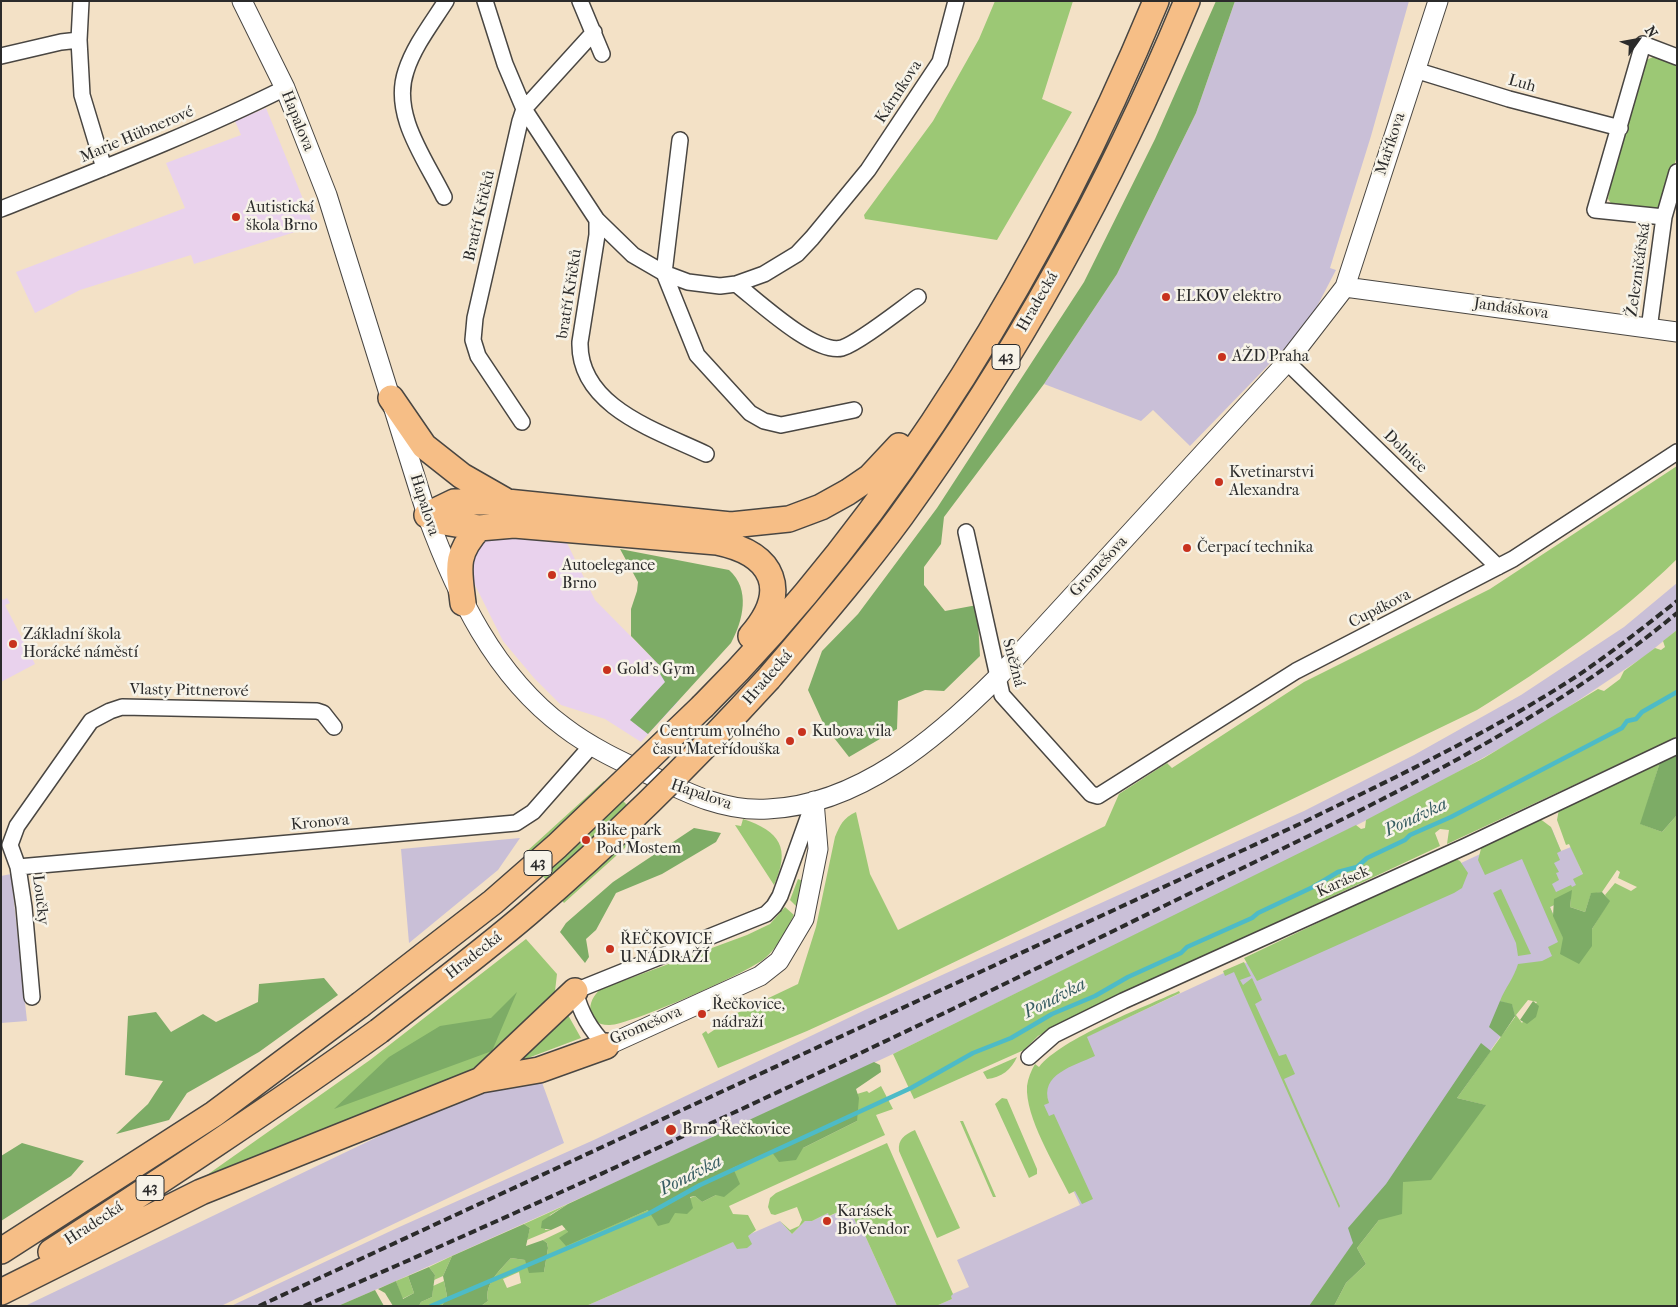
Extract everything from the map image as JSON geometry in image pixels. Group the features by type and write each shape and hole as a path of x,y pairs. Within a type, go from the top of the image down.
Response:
{"highway":[{"name":"Hradecká","path":"1,1251 214,1114 360,1006 493,902 557,846 703,706 743,656 810,588 874,504 955,388 1034,257 1092,148 1156,1"},
{"name":"Hradecká","path":"1,1284 214,1146 379,1031 489,945 583,864 701,751 769,678 864,565 924,483 981,398 1084,224 1133,125 1187,1"},
{"path":"426,514 454,502 507,502 731,525 789,519 821,507 870,477 889,458 916,424 955,388"},
{"path":"390,398 424,446 462,476 507,502"},
{"path":"426,514 444,522 479,528 495,525 549,527 667,536 718,542 741,547 759,558 764,564 773,593 768,614 743,656"},
{"path":"463,603 458,561 467,541 479,528"},
{"path":"481,1080 575,991"},
{"path":"1,1292 201,1192 481,1080 539,1070 606,1046"}],"street":[{"path":"81,1 79,40 82,95 104,168"},
{"name":"Hapalova","path":"242,1 285,88 326,195 426,514 463,603 500,660 524,690 547,713 592,745 673,786 723,805 748,809 768,809 814,801"},
{"path":"444,197 406,122 402,90 405,72 413,54 446,1"},
{"path":"485,1 505,64 524,108 597,220 633,255 664,273 688,282 705,285 736,284 797,331 815,342 834,349 850,344 918,296"},
{"path":"580,1 602,54"},
{"name":"Kárníkova","path":"736,284 759,277 797,254 868,170 940,62 956,1"},
{"name":"Maříkova","path":"1345,287 1438,1"},
{"name":"Bratří Křičků","path":"522,422 478,356 473,340 486,270 524,108 594,32"},
{"path":"1,56 61,42 79,40"},
{"path":"1664,217 1595,210 1643,44 1677,57"},
{"name":"Luh","path":"1415,70 1509,99 1620,128"},
{"name":"Marie Hübnerové","path":"1,210 254,104 285,88"},
{"path":"680,140 664,273 697,355 750,413 764,421 781,425 854,410"},
{"name":"Železničářská","path":"1649,329 1664,217 1677,172"},
{"name":"bratří Křičků","path":"597,220 597,235 579,357 591,384 623,415 706,454"},
{"name":"Jandáskova","path":"1345,287 1677,332"},
{"name":"Gromešova","path":"575,991 580,1010 590,1028 606,1046 760,976 779,961 804,919 809,900 818,849 814,801 858,783 899,762 956,719 998,677 1288,362 1345,287"},
{"name":"Dolnice","path":"1288,362 1498,566"},
{"name":"Cupákova","path":"1098,796 1296,671 1498,566 1677,452"},
{"name":"Sněžná","path":"966,532 1002,695 1091,794 1098,796"},
{"name":"Vlasty Pittnerové","path":"18,867 10,845 17,826 91,721 110,711 122,707 317,711 323,713 334,727"},
{"name":"Kronova","path":"18,867 516,824 533,812 592,745"},
{"name":"Karásek","path":"1029,1057 1054,1035 1124,1001 1466,846 1677,746"},
{"path":"575,991 766,914 780,896 814,801"},
{"name":"Loučky","path":"18,867 32,997"}],"shaded area":[{"path":"1235,1 1409,1 1371,136 1330,268 1336,270 1312,316 1284,349 1190,446 1153,410 1141,421 1044,384 1117,274 1196,113"},
{"name":"Autistická škola Brno","path":"266,108 314,226 194,264 191,255 80,290 35,313 16,272 185,208 166,163 241,135 235,121"},
{"path":"506,535 566,541 595,600 663,669 678,702 641,742 605,719 561,705 534,678 503,641 473,581 470,568 474,548 490,538"},
{"path":"1677,583 1677,630 1645,656 1540,726 1431,787 1320,844 893,1054 616,1182 338,1306 231,1306 397,1228 596,1139 867,1009 1304,811 1414,755 1521,695 1624,627"},
{"name":"Základní škola Horácké náměstí","path":"1,597 3,600 7,598 10,603 5,605 35,664 1,682"},
{"path":"1545,824 1552,829 1561,851 1571,847 1589,888 1550,907 1566,944 1309,1306 936,1306 952,1299 950,1295 969,1287 957,1260 1080,1205 1041,1122 1041,1086 1086,1037"},
{"path":"520,838 498,870 409,943 401,849"},
{"path":"11,874 27,1021 1,1023 1,876"},
{"path":"540,1077 564,1143 221,1306 25,1306 467,1094"},
{"path":"849,1207 860,1232 863,1231 897,1306 586,1306 780,1221 792,1234 805,1221 812,1221 828,1213 830,1216"}],"green space":[{"path":"995,1 1073,1 1042,99 1072,112 997,240 865,219 864,215 933,121 979,39"},
{"path":"1216,1 1235,1 1196,113 1117,274 1044,384 944,517 941,544 924,567 924,585 945,611 977,605 980,656 944,691 925,690 898,701 897,729 849,757 824,725 808,690 822,651 858,614 937,508 1084,282 1155,139"},
{"path":"1653,57 1677,65 1677,156 1661,209 1613,206 1608,199 1610,188 1644,61"},
{"path":"1677,466 1677,559 1654,581 1581,640 1477,710 886,995 807,1031 718,1068 702,1034 706,1031 708,1034 717,1028 714,1024 798,984 816,927 835,837 842,822 852,814 856,812 870,874 898,930 1105,826 1119,794 1167,763 1172,768 1304,682 1490,589"},
{"path":"620,549 729,570 740,586 742,596 743,605 739,625 731,643 648,734 630,720 665,682 659,672 663,669 631,636 631,609 638,582"},
{"path":"1677,630 1677,737 1447,844 1449,830 1440,829 1435,833 1440,846 1060,1024 1038,1036 1024,1050 914,1099 893,1054 1356,825 1361,829 1365,828 1366,820 1484,758 1598,689 1604,691 1620,679 1624,671 1655,648 1661,650 1665,647 1663,641"},
{"path":"1677,755 1677,815 1662,832 1640,824 1660,762"},
{"path":"1660,762 1641,824 1662,832 1677,815 1677,1306 1334,1306 1346,1283 1366,1264 1357,1248 1379,1220 1403,1182 1485,1105 1457,1098 1515,1017 1512,1005 1500,1001 1502,996 1518,964 1542,961 1552,956 1548,947 1558,942 1522,859 1485,875 1478,860 1482,845 1539,818 1551,827 1561,851 1557,853 1560,860 1554,863 1559,872 1556,873 1559,880 1552,884 1556,892 1571,885 1572,887 1576,885 1573,879 1583,874 1569,844 1566,845 1557,820 1559,809","holes":["1617,870 1620,872 1618,878 1637,887 1631,891 1615,883 1605,895 1609,901 1592,929 1592,946 1566,944 1550,907 1571,897 1570,907 1585,912 1591,894 1602,892","1528,1000 1537,1002 1522,1023 1516,1015"]},
{"name":"Bike park Pod Mostem","path":"604,781 648,827 564,903 525,853"},
{"path":"743,819 766,829 774,835 779,843 782,861 774,885 735,825 741,826"},
{"path":"694,828 721,833 716,842 662,874 616,893 596,930 586,939 589,957 585,963 560,932 566,923 613,882"},
{"path":"1454,858 1460,861 1468,873 1462,888 1454,893 1257,981 1244,958"},
{"path":"798,879 803,881 798,908 790,900"},
{"path":"1501,889 1531,954 1518,956 1516,943 1493,893"},
{"path":"1572,890 1570,907 1585,912 1591,893 1602,892 1610,901 1592,929 1592,946 1579,964 1560,954 1563,938 1553,916 1554,899"},
{"path":"785,907 794,915 788,927 773,950 753,966 688,997 640,1017 610,1025 602,1024 592,1017 590,1006 592,1000 601,989 747,935 770,924"},
{"path":"526,939 557,974 554,1000 486,1064 440,1086 197,1182 370,1060"},
{"path":"1244,962 1251,976 1240,980 1243,985 1252,978 1262,1000 1255,1004 1279,1056 1286,1054 1295,1074 1284,1079 1340,1206 1339,1208 1234,972 1225,976 1223,971"},
{"path":"324,978 338,995 259,1052 187,1093 169,1120 116,1134 148,1104 163,1081 125,1075 128,1016 156,1012 171,1032 203,1014 216,1022 258,1002 259,984"},
{"path":"1179,991 1180,993 1087,1037 1095,1056 1060,1072 1049,1085 1047,1093 1049,1103 1044,1105 1049,1116 1054,1114 1093,1199 1082,1204 1075,1191 1069,1194 1036,1126 1028,1098 1027,1086 1031,1072 1035,1064 1039,1067 1050,1056 1066,1045 1104,1024"},
{"path":"517,992 492,1051 334,1109 389,1057 440,1026 491,1018"},
{"path":"1500,1001 1512,1004 1515,1016 1501,1037 1489,1027"},
{"path":"1533,1001 1539,1006 1536,1017 1527,1024 1520,1020"},
{"path":"568,1015 581,1038 520,1061"},
{"path":"1481,1043 1491,1051 1457,1098 1486,1105 1431,1180 1403,1182 1402,1214 1379,1220 1357,1248 1366,1264 1346,1283 1334,1306 1309,1306 1353,1243 1348,1228 1386,1184"},
{"path":"1017,1057 1005,1072 997,1077 987,1079 983,1072"},
{"path":"874,1062 880,1065 881,1072 856,1089 859,1098 857,1121 803,1148 796,1160 779,1162 771,1151 733,1168 740,1184 724,1197 716,1195 702,1202 695,1196 690,1197 693,1208 687,1214 675,1213 669,1223 658,1226 648,1210 566,1246 559,1238 568,1232 562,1225 551,1230 541,1228 542,1221 568,1204"},
{"path":"881,1086 893,1109 876,1115 885,1135 729,1206 733,1214 748,1215 756,1230 748,1236 752,1244 747,1248 737,1249 733,1242 586,1306 481,1306 488,1301 488,1289 494,1278 511,1258 525,1260 544,1272 548,1248 547,1243 543,1240 566,1229 568,1232 566,1245 648,1210 675,1213 690,1198 695,1196 702,1202 716,1195 733,1168 771,1151 803,1148 857,1121 857,1094 867,1091 869,1093","holes":["519,1272 521,1283 507,1288 503,1279"]},
{"path":"1002,1098 1007,1099 1037,1169 1037,1174 1029,1178 995,1104"},
{"path":"960,1121 963,1121 996,1197 993,1197"},
{"path":"915,1130 960,1228 937,1238 899,1151 902,1138"},
{"path":"22,1143 84,1161 71,1176 1,1221 1,1156"},
{"path":"887,1143 953,1294 951,1296 952,1299 936,1306 897,1306 863,1231 860,1232 849,1207 829,1216 828,1213 812,1221 805,1221 792,1234 780,1221 790,1230 799,1226 802,1220 797,1207 775,1215 771,1214 768,1207 770,1198 776,1193"},
{"path":"568,1204 550,1215 545,1230 551,1230 527,1240 530,1228 524,1224"},
{"path":"524,1224 530,1228 526,1246 543,1240 547,1243 548,1248 544,1272 529,1273 525,1260 511,1258 494,1278 488,1289 488,1301 481,1306 442,1306 447,1296 443,1276 452,1256"},
{"path":"452,1256 443,1276 434,1280 435,1275 429,1267"},
{"path":"429,1267 435,1275 432,1297 421,1302 419,1306 393,1306 385,1293 378,1289 396,1281 403,1299 414,1293 408,1276"},
{"path":"408,1276 414,1293 402,1299 396,1281"},
{"path":"444,1281 447,1296 442,1306 419,1306 421,1302 432,1297 433,1286"},
{"path":"375,1290 384,1306 338,1306"}],"waterway":[{"name":"Ponávka","path":"431,1306 648,1214 700,1185 911,1088 973,1053 1011,1038 1052,1014 1095,996 1128,977 1181,953 1187,947 1252,918 1258,913 1313,887 1338,872 1357,867 1367,858 1405,840 1410,835 1451,817 1622,728 1627,721 1636,719 1642,712 1677,692"}],"railway":[{"path":"259,1306 1306,821 1444,753 1511,716 1577,676 1677,601"},
{"path":"304,1306 520,1211 735,1112 948,1011 1361,810 1493,739 1557,700 1618,659 1677,613"}],"place":[{"name":"Autistická škola Brno","path":"236,217"},
{"name":"ELKOV elektro","path":"1166,297"},
{"name":"AŽD Praha","path":"1222,357"},
{"name":"Kvetinarstvi Alexandra","path":"1219,482"},
{"name":"Čerpací technika","path":"1187,548"},
{"name":"Autoelegance Brno","path":"552,575"},
{"name":"Základní škola Horácké náměstí","path":"13,644"},
{"name":"Gold's Gym","path":"607,670"},
{"name":"Kubova vila","path":"802,732"},
{"name":"Centrum volného času Mateřídouška","path":"790,741"},
{"name":"Bike park Pod Mostem","path":"586,840"},
{"name":"ŘEČKOVICE U NÁDRAŽÍ","path":"610,949"},
{"name":"Řečkovice, nádraží","path":"702,1014"},
{"name":"Brno-Řečkovice","path":"671,1130"},
{"name":"Karásek BioVendor","path":"827,1221"}]}
